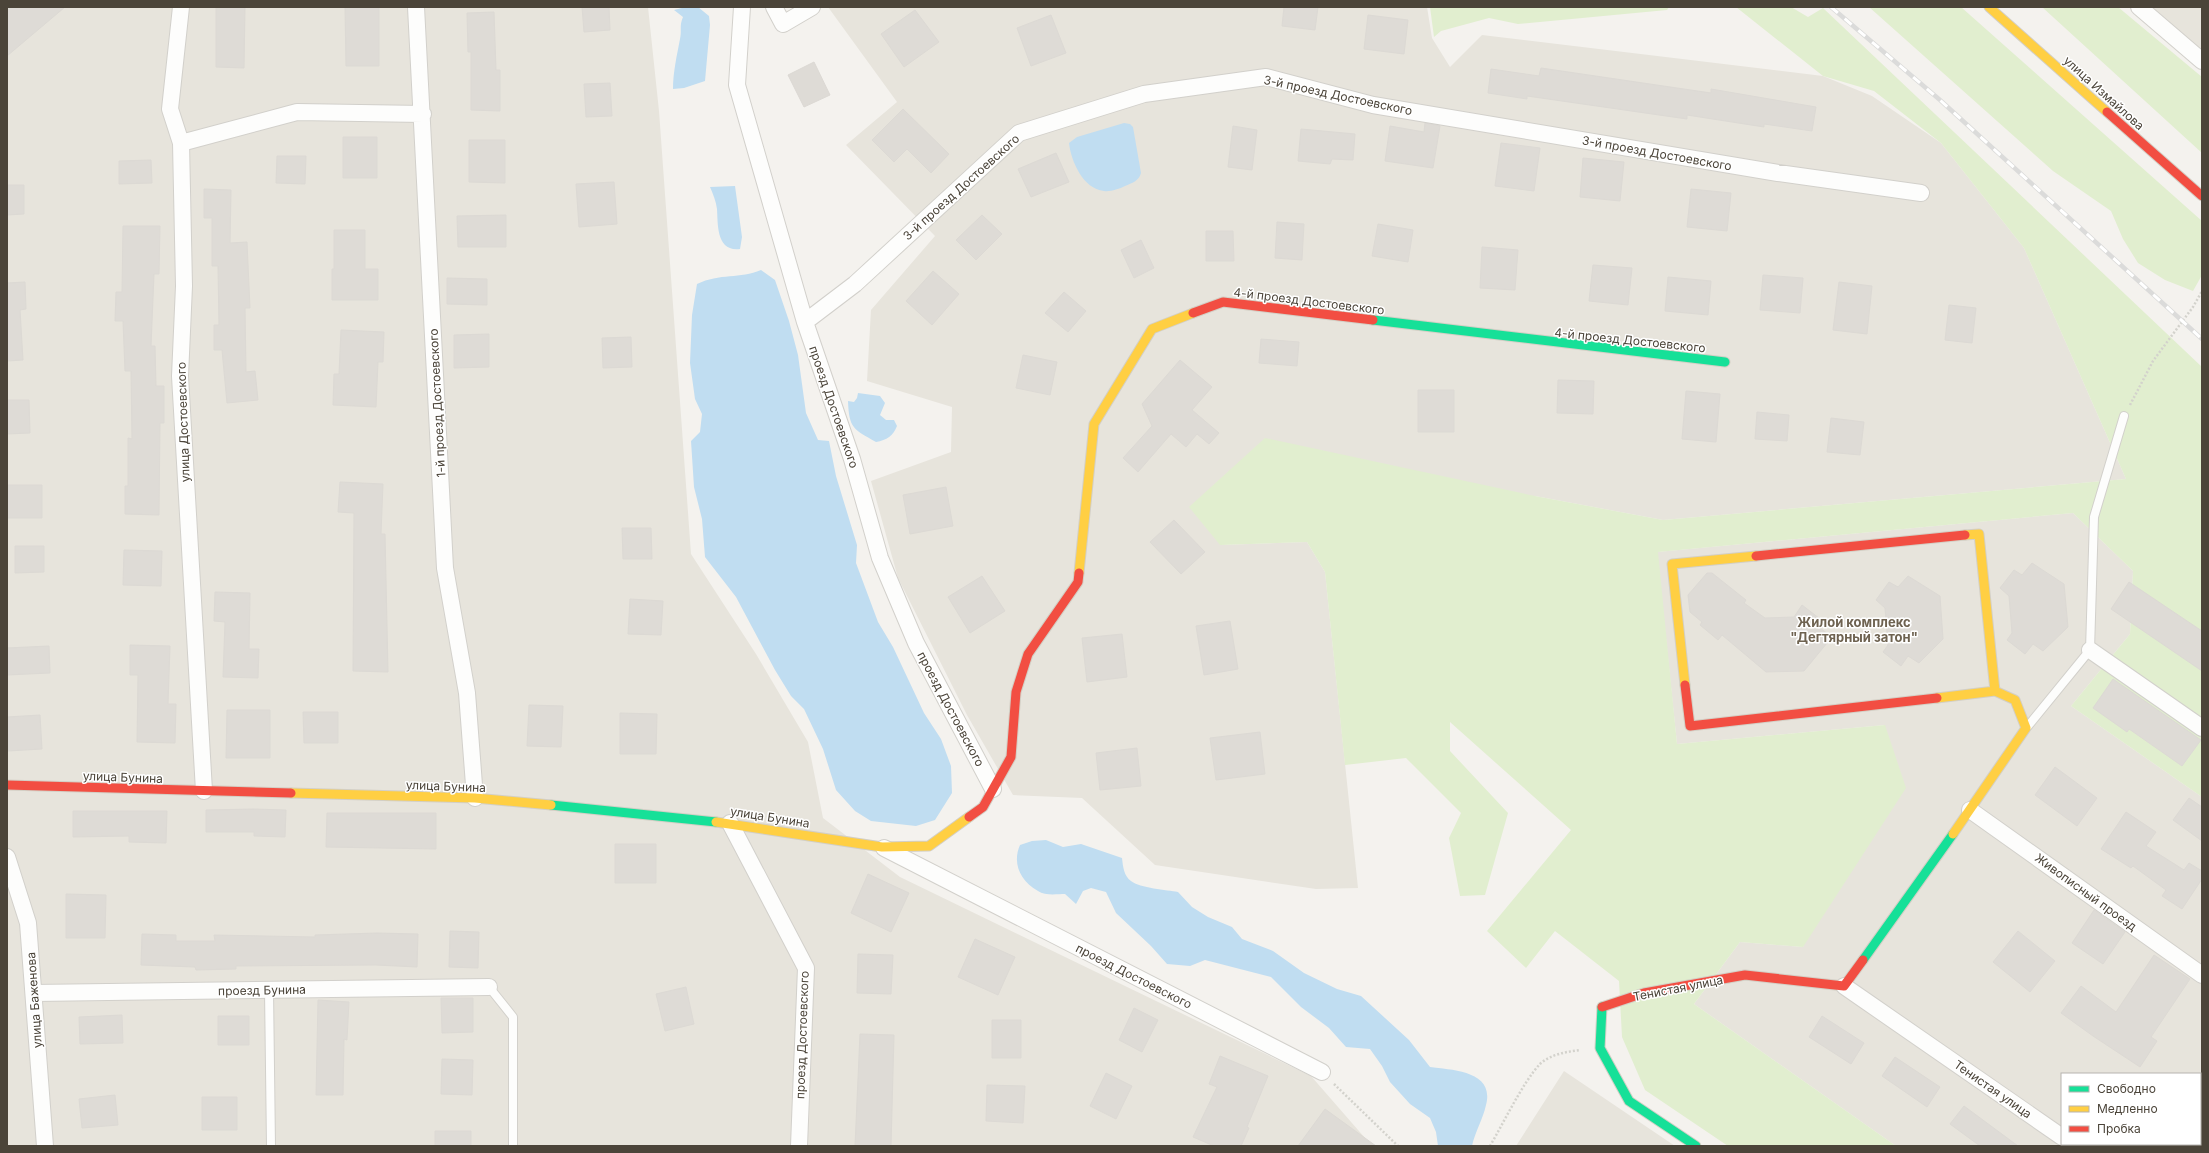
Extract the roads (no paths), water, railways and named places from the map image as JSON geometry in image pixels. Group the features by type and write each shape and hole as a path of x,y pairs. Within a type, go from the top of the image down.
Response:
{"street":[{"name":"улица Достоевского","path":"182,7 170,109 181,143 184,286 180,376 204,791"},
{"name":"1-й проезд Достоевского","path":"416,7 423,114 445,568 467,692 475,798"},
{"name":"проезд Достоевского","path":"742,7 737,85 805,322 852,459 880,558 916,643 993,789"},
{"path":"774,7 783,24 812,7"},
{"name":"улица Измайлова","path":"1989,7 2202,196"},
{"path":"2139,7 2202,61"},
{"name":"3-й проезд Достоевского","path":"805,322 855,284 1019,133 1144,94 1266,77 1373,105 1778,173 1921,193"},
{"path":"181,143 297,112 423,114"},
{"name":"4-й проезд Достоевского","path":"882,847 929,846 983,807 1011,757 1016,692 1028,654 1078,582 1094,424 1152,329 1223,302 1725,362"},
{"path":"1844,986 1970,810 2026,728 2015,700 1995,691 1690,726 1672,564 1979,534 1995,691"},
{"path":"2090,650 2202,728"},
{"name":"улица Бунина","path":"7,785 475,798 730,822 882,847"},
{"name":"Живописный проезд","path":"1970,810 2202,975"},
{"name":"проезд Достоевского","path":"730,822 806,968 799,1146"},
{"name":"проезд Достоевского","path":"882,847 1322,1072"},
{"name":"улица Баженова","path":"7,857 28,923 46,1146"},
{"name":"Тенистая улица","path":"1696,1146 1629,1102 1600,1048 1601,1007 1644,993 1746,975 1831,983 1844,986 2061,1136"},
{"name":"проезд Бунина","path":"34,993 489,987"}],"lane":[{"path":"2026,728 2090,650 2094,517 2124,416"},
{"path":"489,987 513,1017 513,1146"},
{"path":"269,990 271,1146"}],"water":[{"path":"686,7 698,7 709,16 710,25 705,81 684,88 673,89 674,70 681,36 681,23 683,17 674,10"},
{"path":"1124,123 1130,124 1133,127 1141,173 1140,176 1130,184 1112,191 1097,189 1084,180 1079,173 1072,158 1069,143 1077,137"},
{"path":"735,186 742,237 740,249 732,249 722,242 718,229 716,203 710,187"},
{"path":"761,270 775,280 789,321 798,355 806,413 818,440 829,441 836,476 857,545 856,563 878,622 893,647 924,713 941,739 951,766 952,793 935,820 916,826 871,821 855,811 836,790 823,749 804,709 791,696 775,670 736,597 705,557 702,519 694,487 691,441 700,432 702,414 695,399 690,363 692,315 697,284 714,278 753,273"},
{"path":"858,393 880,396 885,403 880,415 886,420 894,420 897,426 889,437 876,442 862,434 854,427 851,422 848,401 854,402"},
{"path":"1046,840 1063,847 1081,844 1122,858 1125,874 1131,881 1147,887 1178,892 1192,907 1208,917 1232,927 1242,939 1273,951 1304,973 1337,989 1361,996 1409,1040 1430,1067 1460,1071 1470,1074 1478,1079 1484,1085 1487,1094 1485,1110 1472,1146 1438,1146 1436,1132 1430,1118 1410,1104 1390,1082 1382,1066 1370,1049 1346,1047 1329,1028 1301,1007 1271,977 1205,960 1190,966 1167,964 1151,946 1116,913 1106,892 1091,888 1083,891 1076,904 1065,894 1044,894 1032,887 1022,877 1017,865 1020,845 1032,841"}],"railway":[{"path":"1831,7 1940,100 2202,339"}],"district":[{"name":"Жилой комплекс \"Дегтярный затон\"","path":"1854,630"}]}
